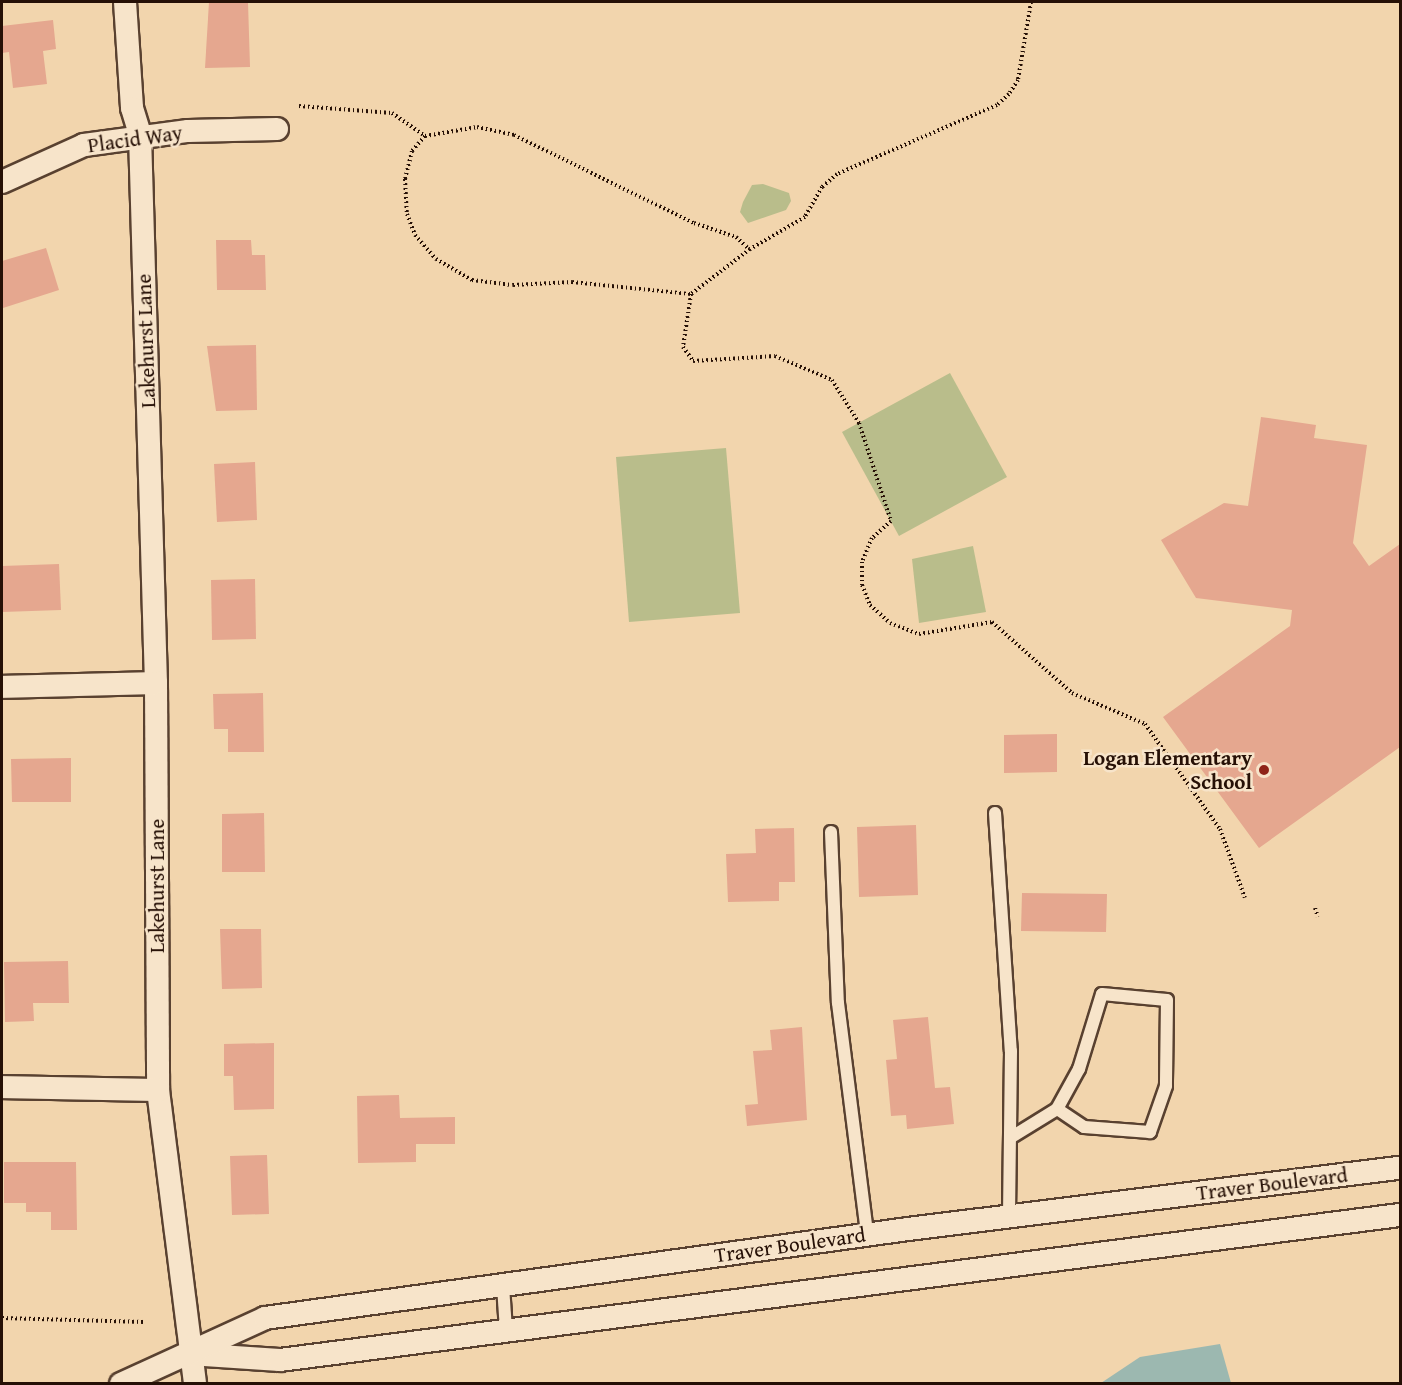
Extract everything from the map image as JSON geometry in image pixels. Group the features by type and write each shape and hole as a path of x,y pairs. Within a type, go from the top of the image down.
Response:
{"street":[{"name":"Lakehurst Lane","path":"125,2 132,108 140,135 156,683 158,1090 188,1354 195,1383"},
{"name":"Placid Way","path":"2,182 84,145 140,135 277,129"},
{"path":"2,687 156,683"},
{"path":"2,1087 158,1090"},
{"name":"Traver Boulevard","path":"121,1383 265,1318 867,1234 1401,1168"},
{"name":"Traver Boulevard","path":"188,1354 280,1360 1401,1215"}],"lane":[{"path":"995,813 1011,1051 1009,1216"},
{"path":"831,832 838,1003 867,1234"},
{"path":"1010,1138 1057,1109 1079,1069 1102,994 1167,1000 1166,1086 1150,1132 1084,1127 1057,1109"},
{"path":"503,1286 506,1330"}],"path":[{"path":"750,249 736,237 694,224 514,135 477,127 425,136 412,151 405,179 407,214 415,235 436,259 472,280 513,285 572,282 690,294 750,249 805,217 822,187 837,174 997,105 1018,80 1031,2"},
{"path":"299,105 392,113 425,136"},
{"path":"690,294 682,347 693,361 775,356 797,361 832,380 849,402 891,521 872,538 862,562 862,585 876,613 919,634 992,622 1072,693 1145,724 1220,829 1245,898"},
{"path":"1315,908 1318,917"},
{"path":"2,1318 144,1322"}],"green space":[{"path":"763,184 789,193 791,201 786,210 748,223 740,212 743,202 752,185"},
{"path":"950,373 1007,477 899,536 842,432"},
{"path":"726,448 740,613 629,622 616,457"},
{"path":"973,546 986,612 919,623 912,559"}],"water":[{"path":"1220,1344 1231,1383 1101,1383 1140,1357"}],"building":[{"path":"209,2 248,2 250,67 205,68"},
{"path":"53,20 56,49 43,51 47,84 13,88 9,52 2,53 2,26"},
{"path":"216,240 251,240 252,255 265,255 266,290 217,290"},
{"path":"46,248 59,290 3,308 2,261"},
{"path":"256,345 257,410 216,411 207,346"},
{"path":"1261,417 1316,425 1314,438 1367,445 1353,543 1369,566 1400,544 1400,747 1259,848 1163,717 1290,626 1292,610 1196,598 1161,540 1224,503 1248,506"},
{"path":"255,462 257,520 217,522 214,464"},
{"path":"59,564 61,610 2,612 2,566"},
{"path":"255,579 256,639 212,640 211,580"},
{"path":"263,693 264,752 228,752 228,729 214,729 213,694"},
{"path":"1057,734 1057,772 1004,773 1004,735"},
{"path":"71,758 71,802 12,802 11,759"},
{"path":"264,813 265,872 222,872 222,814"},
{"path":"916,825 918,895 859,897 857,827"},
{"path":"794,828 795,882 779,882 779,901 728,902 726,854 756,853 755,829"},
{"path":"1022,893 1107,894 1106,932 1021,931"},
{"path":"220,929 261,929 262,988 222,989"},
{"path":"68,961 69,1003 33,1003 34,1021 5,1022 4,962"},
{"path":"928,1017 935,1088 950,1087 954,1124 907,1129 906,1115 891,1116 886,1060 897,1059 893,1020"},
{"path":"802,1027 807,1120 747,1126 745,1105 758,1104 753,1051 772,1050 770,1030"},
{"path":"274,1043 274,1109 234,1110 233,1076 224,1076 224,1044"},
{"path":"399,1095 400,1118 455,1117 455,1144 416,1144 416,1162 358,1163 357,1096"},
{"path":"267,1155 269,1214 232,1215 230,1156"},
{"path":"4,1162 76,1162 77,1230 51,1230 51,1212 26,1212 26,1203 4,1203"}],"place":[{"name":"Logan Elementary School","path":"1264,770"}]}
